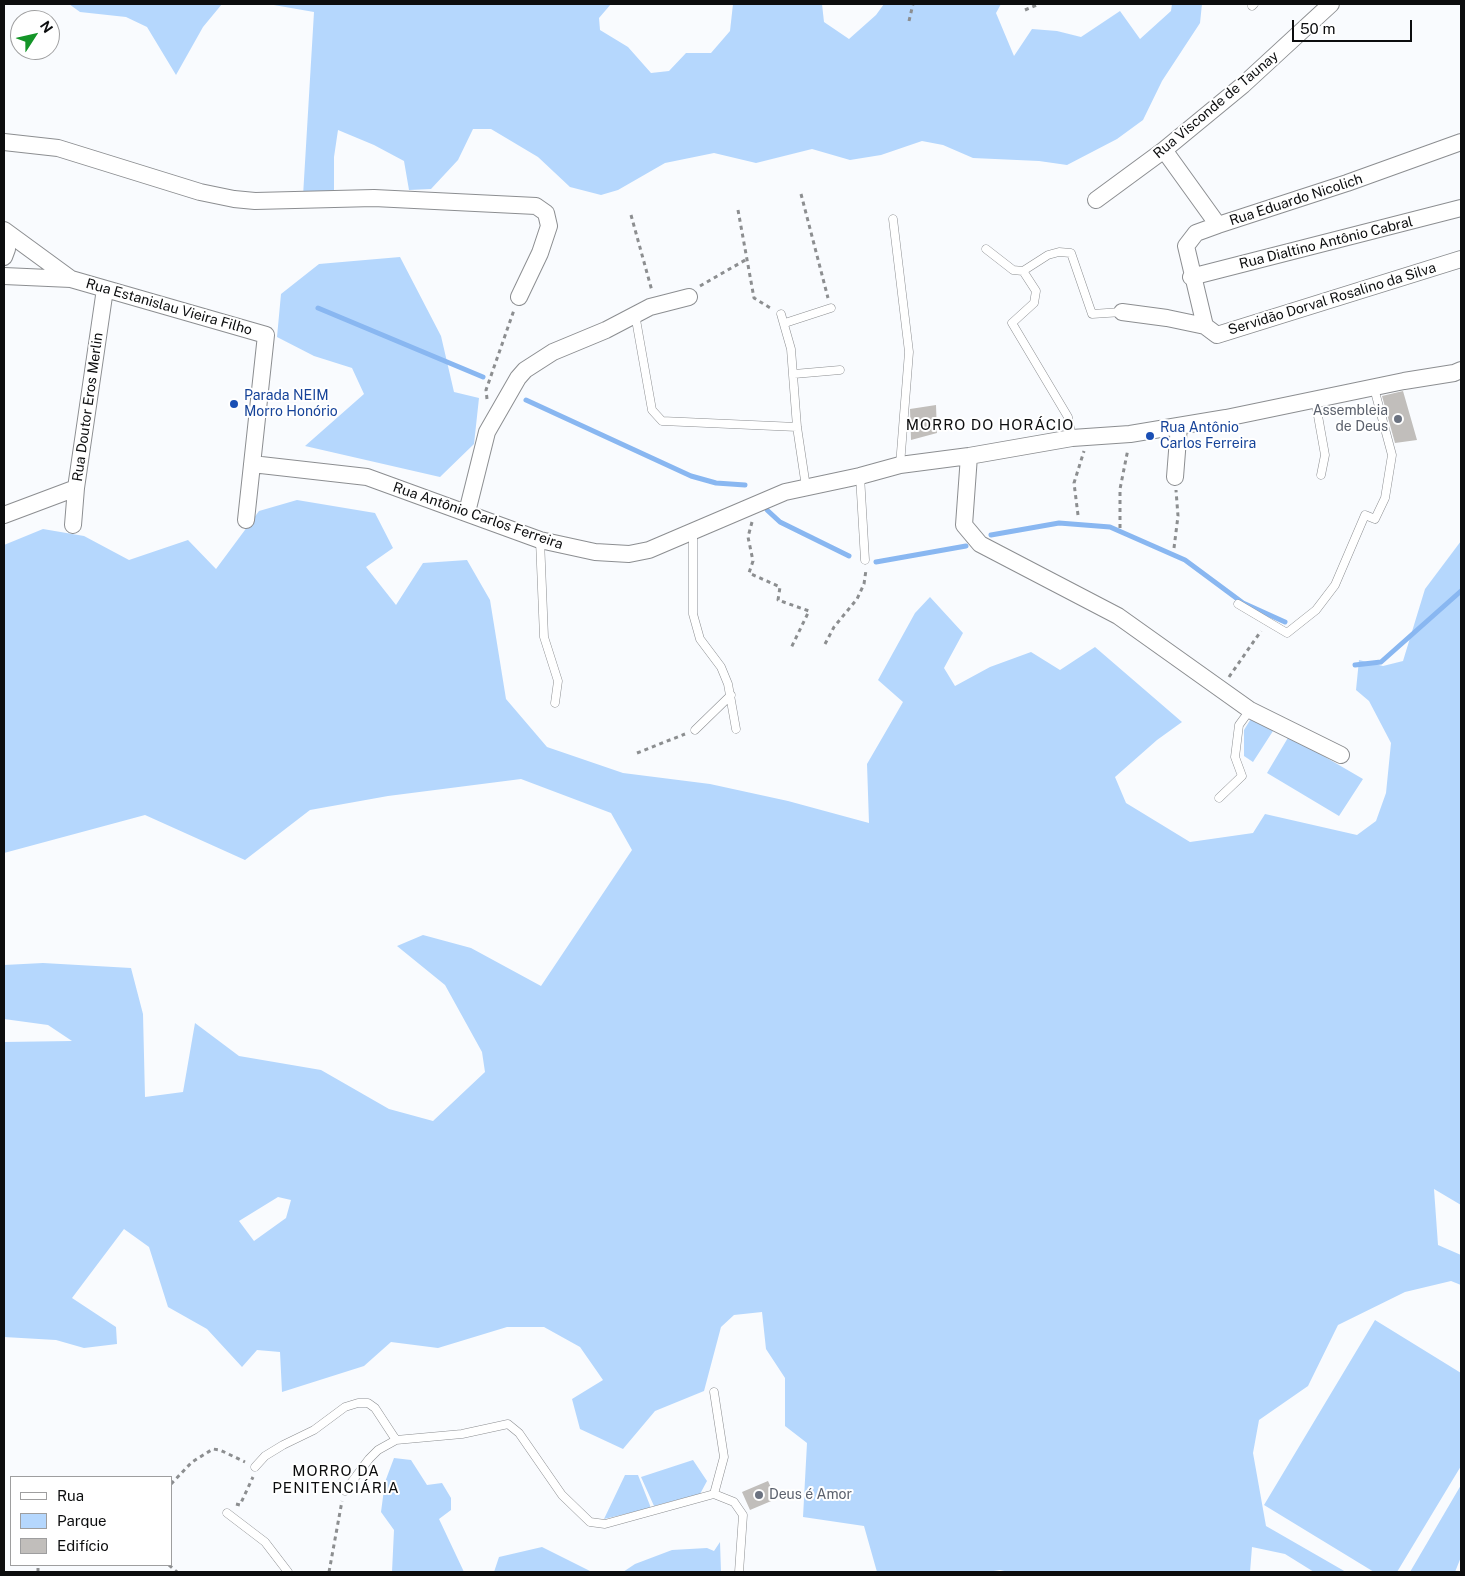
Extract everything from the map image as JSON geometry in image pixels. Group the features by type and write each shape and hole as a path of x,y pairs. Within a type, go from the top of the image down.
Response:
{"street":[{"name":"Rua Visconde de Taunay","path":"1096,200 1164,150 1243,85 1330,4"},
{"path":"4,142 58,148 200,192 234,199 255,201 374,198 536,206 546,213 549,226 519,297"},
{"name":"Rua Eduardo Nicolich","path":"1164,150 1218,225 1347,183 1461,142"},
{"name":"Rua Dialtino Antônio Cabral","path":"1191,277 1461,208"},
{"path":"1122,312 1205,326 1191,277 1186,246 1196,234 1218,225"},
{"path":"4,231 8,249 4,257"},
{"name":"Rua Estanislau Vieira Filho","path":"4,231 71,279"},
{"name":"Servidão Dorval Rosalino da Silva","path":"1205,326 1217,335 1461,259"},
{"name":"Rua Estanislau Vieira Filho","path":"4,276 71,279 266,335 252,464"},
{"name":"Rua Doutor Eros Merlin","path":"73,526 76,488 105,289"},
{"path":"467,512 487,432 518,378 535,362 553,352 606,330 635,314 656,306 689,298"},
{"name":"Rua Antônio Carlos Ferreira","path":"252,464 367,477 540,540 587,551 629,554 649,550 784,492 860,476 900,465 1080,438 1130,434 1179,426 1461,370"},
{"path":"1175,477 1179,426"},
{"path":"969,456 964,525 980,544 1118,616 1250,710 1341,755"},
{"path":"246,520 252,464"},
{"path":"4,515 76,488"}],"lane":[{"path":"893,219 909,352 900,465"},
{"path":"986,248 1013,270 1024,271 1048,255 1059,252 1072,253 1092,314 1122,312"},
{"path":"1024,271 1036,291 1034,303 1012,323 1080,438"},
{"path":"785,323 831,308"},
{"path":"635,314 652,410 662,421 797,427"},
{"path":"781,314 785,323 794,374 797,427 806,487"},
{"path":"794,374 840,370"},
{"path":"1238,604 1268,620 1287,633 1316,610 1335,585 1365,515 1375,519 1382,505 1392,455 1374,388"},
{"path":"1315,399 1325,455 1321,475"},
{"path":"860,476 865,560"},
{"path":"693,531 693,614 696,628 700,639 721,668 731,694 736,729"},
{"path":"540,540 544,637 558,681 555,703"},
{"path":"695,730 731,694"},
{"path":"1219,798 1242,776 1235,757 1238,725 1250,710"},
{"path":"714,1392 724,1457 714,1494"},
{"path":"255,1467 265,1456 283,1444 314,1430 345,1407 358,1403 368,1403 375,1408 396,1440"},
{"path":"346,1491 369,1459 378,1450 396,1440 462,1434 508,1424 519,1433 562,1495 580,1514 597,1524 605,1524 714,1494 734,1502 742,1515 739,1572"},
{"path":"227,1513 265,1542 288,1572"}],"path":[{"path":"909,21 913,4"},
{"path":"1025,10 1039,4"},
{"path":"801,194 831,308"},
{"path":"738,210 754,298 781,314"},
{"path":"631,215 656,306"},
{"path":"689,298 702,284 747,259"},
{"path":"487,407 486,390 519,297"},
{"path":"1120,528 1120,490 1130,434"},
{"path":"1078,515 1074,483 1080,438"},
{"path":"1174,548 1178,516 1175,477"},
{"path":"758,502 748,536 754,561 749,572 780,587 778,600 810,611 791,648"},
{"path":"825,644 834,627 857,599 864,584 865,560"},
{"path":"1220,690 1268,620"},
{"path":"638,753 695,730"},
{"path":"172,1483 192,1462 213,1449 220,1450 255,1467 248,1490 240,1505 229,1502 227,1513"},
{"path":"329,1572 339,1510 346,1491"}],"green space":[{"path":"69,4 222,4 203,27 176,75 147,27 126,17 80,12"},
{"path":"268,4 611,4 599,18 600,30 628,47 651,73 669,71 686,53 711,53 730,31 733,4 822,4 824,22 849,39 876,15 884,4 1001,4 996,13 1014,56 1032,29 1057,31 1081,37 1120,11 1140,39 1171,11 1172,4 1202,4 1200,23 1162,81 1143,120 1117,139 1067,165 1039,161 973,158 943,145 922,141 881,155 850,160 812,149 756,163 714,153 665,163 618,190 601,195 570,187 538,157 491,129 473,129 458,160 431,189 409,190 404,161 374,145 338,130 334,157 334,192 303,196 314,12"},
{"path":"400,257 441,336 454,392 479,398 474,444 440,477 305,446 364,394 352,368 314,356 277,337 281,294 319,264"},
{"path":"297,500 375,513 393,548 366,567 396,605 423,563 467,560 490,600 506,699 547,747 623,773 710,784 788,801 869,823 867,764 903,702 878,680 915,613 930,597 963,633 944,668 955,686 990,667 1031,652 1060,670 1095,647 1182,722 1157,740 1115,777 1126,803 1190,842 1253,833 1265,814 1357,835 1376,821 1386,793 1391,743 1369,701 1356,690 1359,660 1383,666 1403,661 1425,589 1461,541 1461,1205 1434,1189 1438,1245 1461,1255 1461,1285 1451,1281 1405,1292 1338,1325 1308,1386 1259,1420 1253,1453 1266,1526 1346,1572 1314,1572 1285,1554 1252,1547 1250,1572 1009,1572 1000,1570 987,1572 877,1572 864,1526 803,1517 807,1443 785,1426 785,1378 766,1349 762,1312 734,1315 721,1327 704,1391 655,1411 623,1449 580,1429 572,1399 603,1380 580,1347 544,1327 507,1327 438,1348 391,1342 364,1366 282,1392 280,1352 257,1350 242,1367 207,1329 168,1307 149,1247 124,1229 72,1298 116,1327 117,1344 84,1348 56,1340 4,1337 4,1042 72,1041 48,1025 4,1019 4,965 43,963 131,968 143,1014 145,1097 183,1092 195,1023 239,1056 321,1070 389,1109 433,1121 485,1072 482,1052 445,985 397,946 423,935 471,948 541,986 632,850 611,813 521,779 388,796 310,810 245,860 145,815 4,853 4,545 43,529 84,536 129,560 188,540 216,569 259,511","holes":["278,1197 291,1200 286,1218 254,1241 239,1221"]},
{"path":"1252,717 1273,731 1253,762 1244,756 1244,730"},
{"path":"1289,736 1363,779 1339,816 1267,773"},
{"path":"1375,1320 1461,1373 1461,1466 1397,1572 1374,1572 1264,1505"},
{"path":"394,1458 411,1460 427,1485 442,1483 451,1498 451,1510 439,1519 464,1572 392,1572 394,1530 381,1512 385,1482"},
{"path":"693,1460 707,1481 700,1494 654,1506 641,1477"},
{"path":"625,1475 638,1475 651,1508 604,1519"},
{"path":"1461,1485 1461,1557 1455,1572 1410,1572"},
{"path":"720,1542 721,1572 623,1572 635,1564 672,1550 707,1548 714,1551"},
{"path":"542,1547 592,1572 494,1572 499,1557"}],"building":[{"name":"Assembleia de Deus","path":"1403,391 1417,440 1395,443 1382,396"},
{"path":"936,405 937,433 911,440 910,409"},
{"name":"Deus é Amor","path":"768,1481 776,1499 750,1510 742,1492"}],"waterway":[{"path":"318,308 483,377"},
{"path":"526,400 691,476 716,483 745,485"},
{"path":"767,510 780,522 849,556"},
{"path":"991,535 1059,523 1110,527 1185,560 1243,603 1285,622"},
{"path":"876,562 966,546"},
{"path":"1355,665 1381,662 1461,591"}],"place":[{"name":"Parada NEIM Morro Honório","path":"234,404"},
{"name":"Assembleia de Deus","path":"1398,419"},
{"name":"Rua Antônio Carlos Ferreira","path":"1150,436"},
{"name":"Deus é Amor","path":"759,1495"}],"district":[{"name":"MORRO DO HORÁCIO","path":"990,425"},
{"name":"MORRO DA PENITENCIÁRIA","path":"336,1480"}]}
